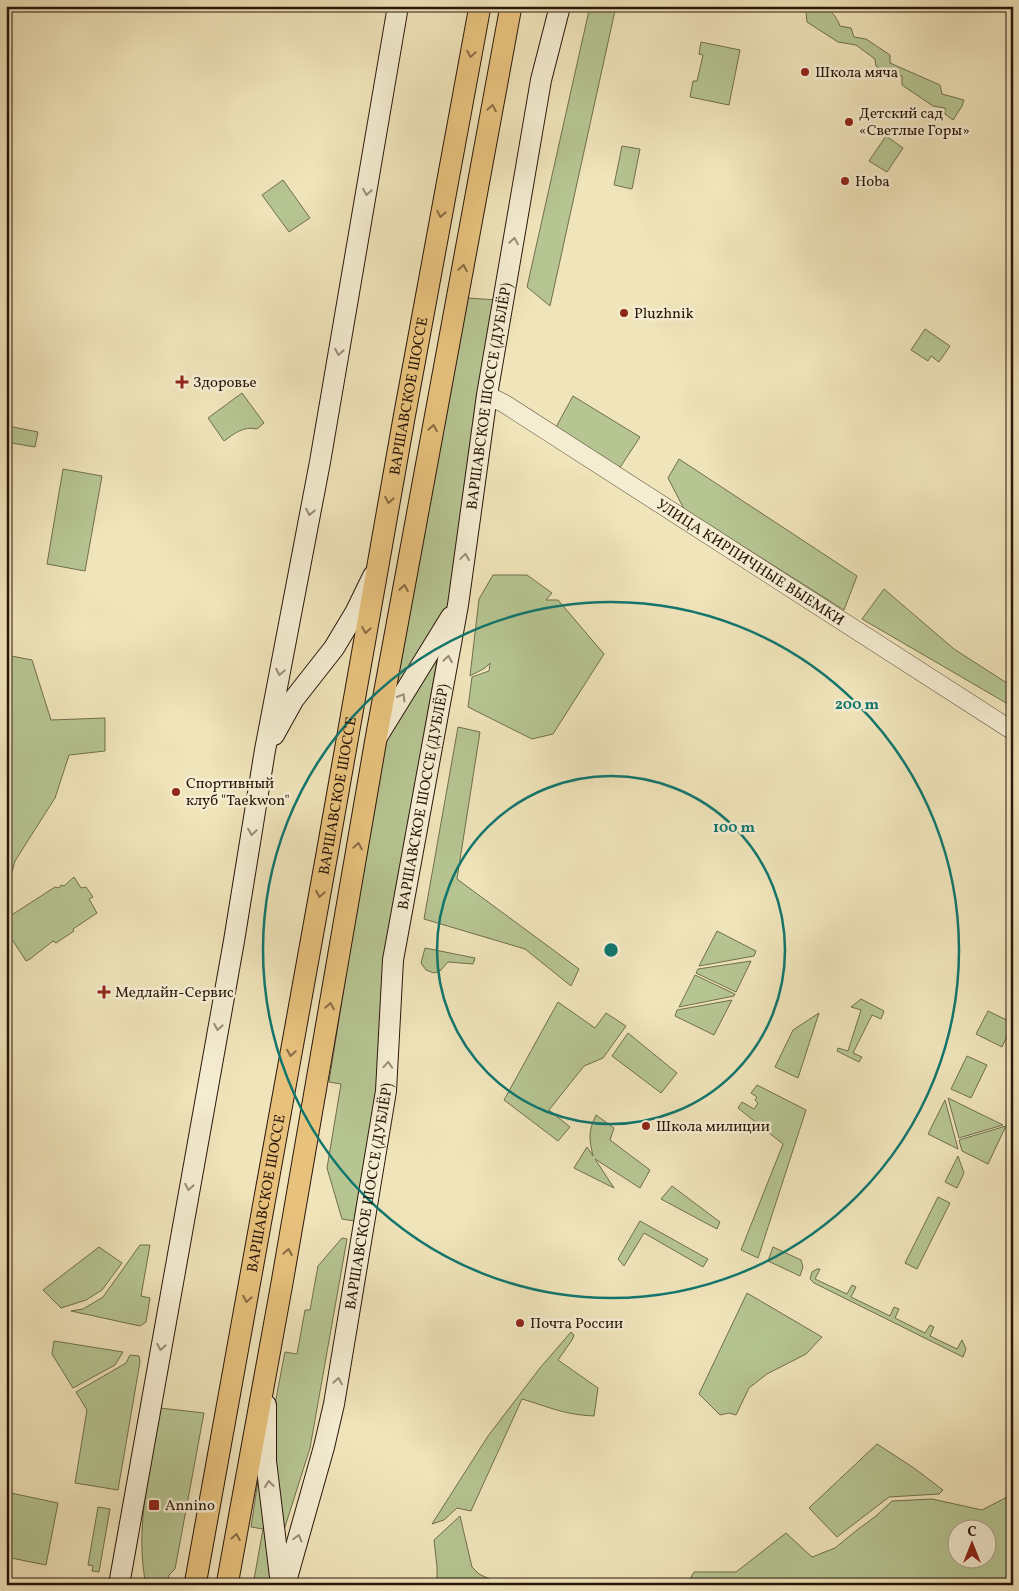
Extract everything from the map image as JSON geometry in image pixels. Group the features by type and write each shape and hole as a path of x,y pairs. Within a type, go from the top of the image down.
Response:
{"main road":[{"path":"119,1585 234,942 266,750 323,442 398,6"},
{"name":"ВАРШАВСКОЕ ШОССЕ","path":"195,1585 480,6"},
{"name":"ВАРШАВСКОЕ ШОССЕ","path":"227,1585 376,739 511,6"},
{"path":"541,80 546,6"},
{"name":"ВАРШАВСКОЕ ШОССЕ (ДУБЛЁР)","path":"283,1585 324,1448 334,1404 386,1091 393,960 458,605 487,395 541,80 560,6"},
{"path":"266,750 294,698 338,641 355,613 378,565"},
{"path":"376,739 458,605"},
{"path":"269,1351 265,1418 266,1461 283,1585"},
{"path":"129,1522 133,1585"}],"street":[{"name":"УЛИЦА КИРПИЧНЫЕ ВЫЕМКИ","path":"487,395 505,404 1013,731"}],"green space":[{"path":"590,6 616,6 550,306 527,287"},
{"path":"809,6 828,10 835,16 840,26 851,28 854,37 866,39 890,55 890,63 940,85 942,94 964,100 953,120 945,114 945,108 933,106 902,85 902,76 887,73 876,66 875,59 856,45 838,42 807,22 806,12"},
{"path":"701,42 740,50 729,105 690,97 693,81 697,81 703,55 699,54"},
{"path":"886,136 903,148 887,172 869,161"},
{"path":"622,146 640,149 632,189 614,185"},
{"path":"283,180 310,218 289,232 262,195"},
{"path":"467,298 498,300 448,605 391,701"},
{"path":"925,329 950,346 939,362 931,356 928,361 911,350"},
{"path":"242,393 264,423 257,429 247,428 239,431 224,441 208,418"},
{"path":"573,396 640,437 619,469 555,429"},
{"path":"8,426 38,432 35,447 6,442"},
{"path":"679,459 857,576 844,610 684,509 668,478"},
{"path":"63,469 102,476 85,571 47,564"},
{"path":"493,575 527,575 552,593 546,600 558,600 604,654 553,734 532,739 468,707 472,677 489,671 490,663 470,676 479,599"},
{"path":"884,589 954,649 1013,687 1013,707 862,619"},
{"path":"440,643 384,964 377,1092 354,1221 342,1219 327,1168 341,1084 329,1082 383,741"},
{"path":"6,655 32,660 51,720 105,718 105,751 69,755 55,798 15,861 12,872 7,924 10,916 55,887 64,886 74,877 81,888 86,887 93,897 89,899 97,913 73,929 74,931 56,943 53,941 26,961 6,930"},
{"path":"458,727 480,732 457,879 579,969 571,986 525,949 424,919"},
{"path":"717,931 756,951 754,956 699,966"},
{"path":"425,948 475,958 473,964 448,962 440,971 434,973 426,970 421,963"},
{"path":"751,961 736,992 696,973 698,969"},
{"path":"695,975 735,994 734,996 679,1007"},
{"path":"861,999 884,1011 881,1019 872,1015 853,1053 862,1057 859,1062 837,1051 838,1048 848,1051 861,1010 851,1007"},
{"path":"732,1000 714,1035 675,1016 677,1010"},
{"path":"558,1002 595,1028 606,1013 626,1026 603,1058 584,1066 549,1110 570,1127 558,1141 504,1100"},
{"path":"988,1011 1013,1023 1002,1047 976,1034"},
{"path":"819,1013 798,1078 775,1067 793,1030"},
{"path":"628,1033 677,1073 661,1093 612,1056"},
{"path":"967,1056 987,1065 971,1098 951,1089"},
{"path":"757,1085 806,1110 758,1258 741,1250 783,1144 738,1108 742,1102 754,1109 758,1103 755,1100 757,1097 751,1093"},
{"path":"948,1098 1003,1125 959,1138"},
{"path":"945,1100 958,1149 928,1134"},
{"path":"596,1115 614,1128 610,1140 650,1170 640,1188 595,1159 614,1188 574,1168 587,1147 593,1156 590,1135"},
{"path":"1006,1126 988,1164 962,1151 959,1140"},
{"path":"958,1156 964,1173 957,1188 945,1182"},
{"path":"672,1186 720,1222 717,1229 661,1199"},
{"path":"938,1197 950,1203 917,1269 905,1263"},
{"path":"640,1221 708,1259 703,1267 644,1233 624,1266 618,1259"},
{"path":"342,1238 347,1239 310,1448 284,1530 273,1448 274,1409 285,1352 297,1354 305,1310 310,1310 318,1266"},
{"path":"140,1245 150,1245 141,1296 150,1298 146,1322 140,1326 71,1311 83,1309 103,1297"},
{"path":"99,1247 122,1263 102,1290 86,1300 61,1308 43,1290"},
{"path":"773,1247 801,1260 803,1267 800,1276 768,1261"},
{"path":"820,1269 815,1279 847,1294 852,1285 856,1287 851,1297 890,1316 894,1307 899,1309 895,1318 925,1333 930,1325 934,1327 930,1336 957,1349 962,1340 966,1349 963,1357 814,1283 810,1279 812,1272"},
{"path":"747,1293 822,1337 806,1354 767,1374 749,1388 736,1415 729,1413 720,1415 699,1394"},
{"path":"571,1332 574,1335 572,1340 558,1360 598,1388 594,1416 549,1408 522,1399 471,1511 457,1508 444,1520 432,1524 488,1436 540,1368"},
{"path":"54,1341 123,1352 115,1365 73,1388 52,1354"},
{"path":"130,1355 139,1356 140,1362 118,1490 75,1483 87,1410 76,1392 126,1363"},
{"path":"160,1408 204,1413 175,1569 169,1575 167,1585 146,1585 142,1541 143,1519 148,1474"},
{"path":"877,1444 943,1490 939,1494 889,1497 837,1537 809,1508"},
{"path":"260,1468 276,1585 253,1585 263,1529 251,1527"},
{"path":"6,1492 58,1503 46,1565 6,1557"},
{"path":"1013,1494 1013,1585 687,1585 694,1572 736,1572 786,1533 812,1557 835,1548 892,1501 932,1499 982,1510"},
{"path":"98,1507 110,1509 99,1572 92,1571 93,1566 88,1565"},
{"path":"460,1516 472,1567 479,1574 502,1585 434,1585 437,1582 437,1567 434,1540"}],"place":[{"name":"Школа мяча","path":"805,72"},
{"name":"Детский сад «Светлые Горы»","path":"849,122"},
{"name":"Hoba","path":"845,181"},
{"name":"Pluzhnik","path":"624,313"},
{"name":"Здоровье","path":"182,382"},
{"name":"Спортивный клуб \"Taekwon\"","path":"176,792"},
{"name":"Медлайн-Сервис","path":"104,992"},
{"name":"Школа милиции","path":"646,1126"},
{"name":"Почта России","path":"520,1323"},
{"name":"Annino","path":"154,1505"}]}
